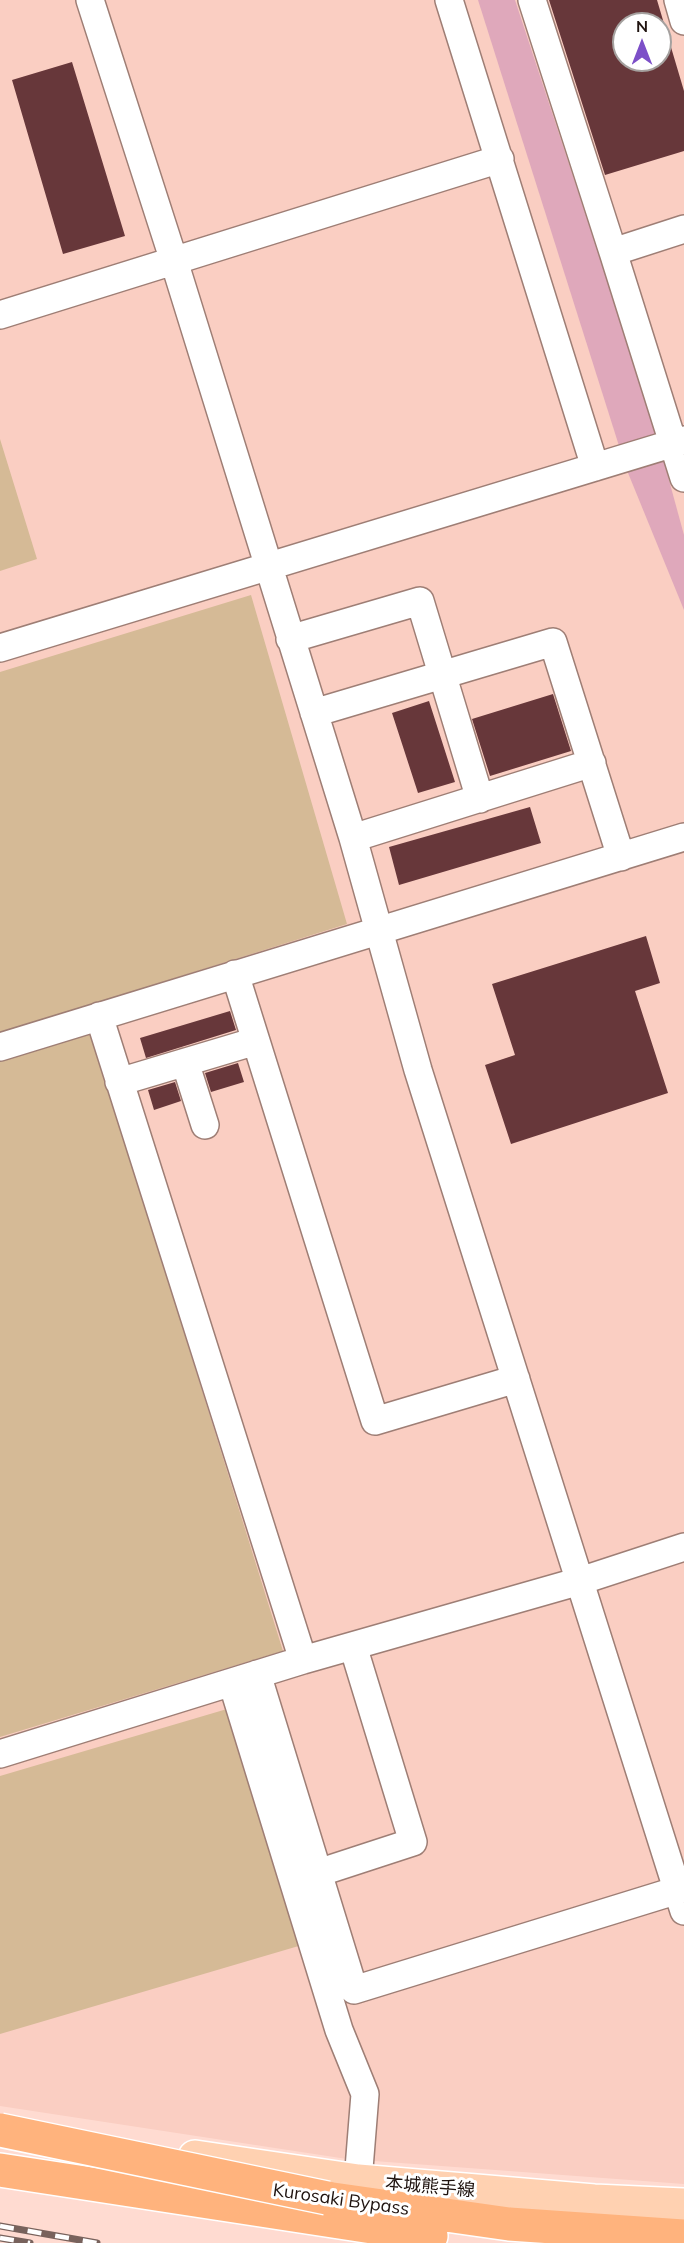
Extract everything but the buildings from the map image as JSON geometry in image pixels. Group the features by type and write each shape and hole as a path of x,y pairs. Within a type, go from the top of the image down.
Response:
{"highway":[{"path":"0,2130 327,2198"},
{"name":"Kurosaki Bypass","path":"0,2145 327,2198 509,2224 684,2236"},
{"name":"Kurosaki Bypass","path":"0,2170 337,2224 486,2243"}],"main road":[{"name":"本城熊手線","path":"0,2130 358,2181 684,2205"},
{"name":"本城熊手線","path":"0,2160 289,2202 654,2242"}],"street":[{"path":"90,0 174,261 353,838 418,1070 681,1900 354,1990 318,1874 245,1678"},
{"path":"449,0 595,467"},
{"path":"532,0 675,443 684,478"},
{"path":"678,0 684,21"},
{"path":"0,315 500,159"},
{"path":"613,252 684,229"},
{"path":"0,648 675,443"},
{"path":"290,639 420,601 480,799"},
{"path":"314,713 553,642 621,857"},
{"path":"353,838 592,763"},
{"path":"0,1047 684,837"},
{"path":"235,974 375,1421 516,1379"},
{"path":"99,1016 303,1660"},
{"path":"120,1082 256,1041"},
{"path":"185,1062 205,1125"},
{"path":"0,1754 303,1660 580,1581 684,1547"},
{"path":"318,1874 413,1842 353,1646"},
{"path":"245,1678 339,2030 365,2094 358,2181"}],"shaded area":[{"path":"0,0 684,0 684,2184 347,2159 0,2106"},
{"path":"478,0 515,0 649,407 684,535 684,610 626,468"},
{"path":"0,439 37,559 0,571"},
{"path":"251,595 347,924 0,1033 0,672"},
{"path":"91,1033 283,1651 0,1737 0,1060"},
{"path":"227,1709 302,1945 0,2034 0,1776"}],"railway":[{"path":"0,2226 97,2243"},
{"path":"0,2238 30,2243"}]}
